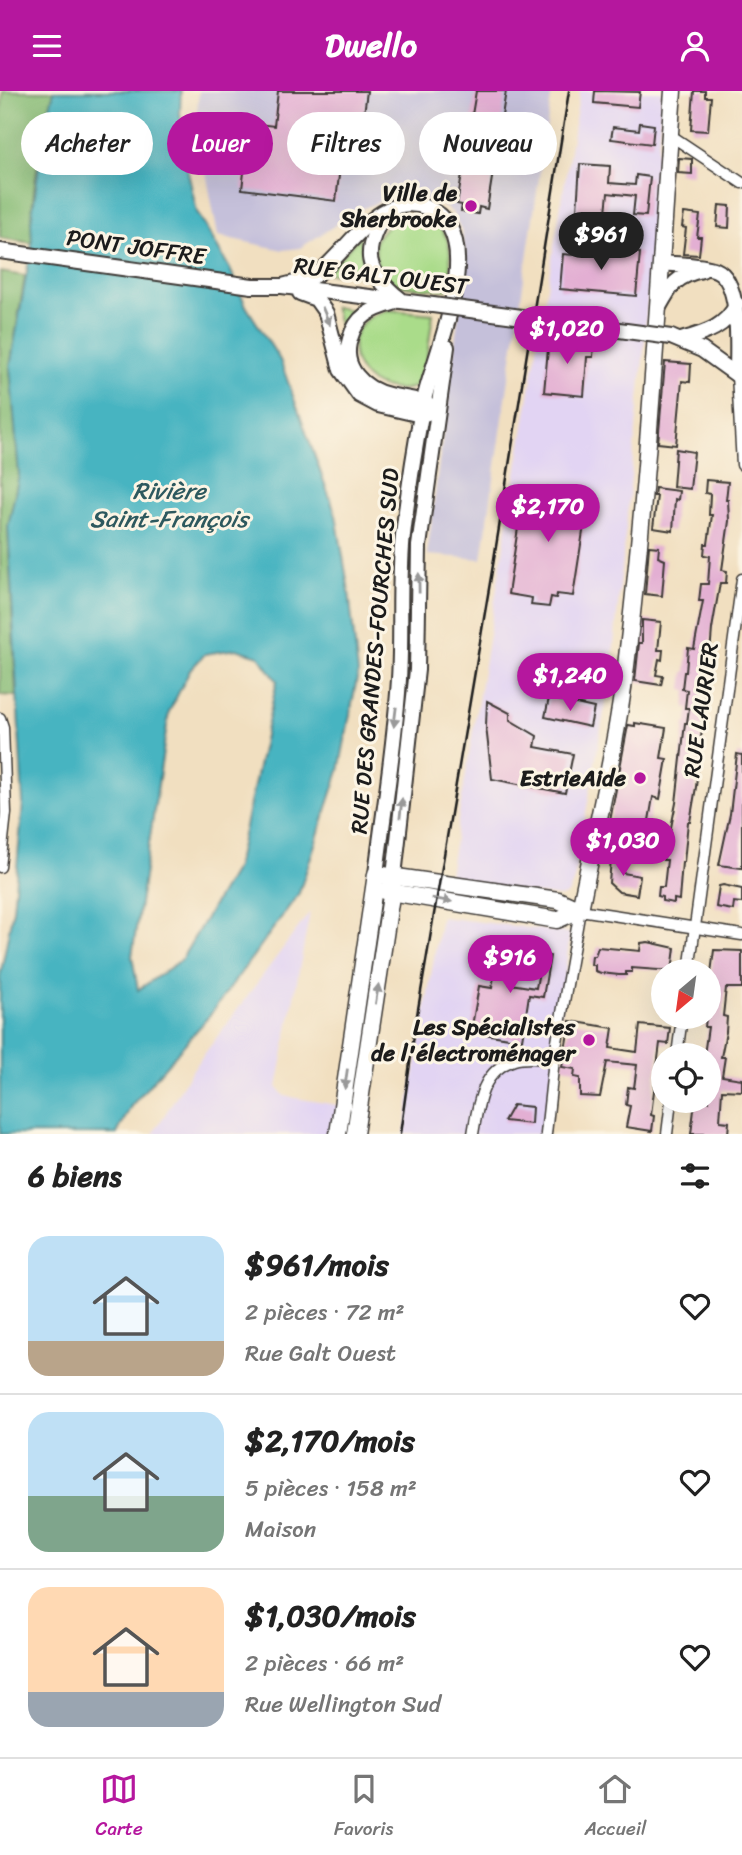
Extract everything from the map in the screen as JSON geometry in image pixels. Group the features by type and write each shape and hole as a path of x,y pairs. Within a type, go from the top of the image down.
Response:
{"main road":[{"path":"375,882 557,920 580,910 614,745 626,667 662,263 673,91"},
{"name":"RUE DES GRANDES-FOURCHES SUD","path":"355,1134 393,884 416,670 419,546 458,268 452,230 447,222 429,208 415,204 386,211"},
{"path":"282,286 321,272 373,218 386,211"},
{"path":"386,211 371,239 369,259 373,272 383,285 401,300"},
{"name":"PONT JOFFRE","path":"7,252 252,286"},
{"path":"662,263 719,270 731,281 738,302 739,377"},
{"path":"657,310 670,286 682,277 710,268"},
{"name":"RUE GALT OUEST","path":"252,286 282,286 401,300 676,339 702,350 739,377"},
{"path":"282,286 316,299 322,305 330,323 341,370 359,395 378,405 438,409"},
{"path":"401,300 373,308 362,317 350,338 348,358 355,374 369,387 422,408"},
{"name":"RUE DES GRANDES-FOURCHES SUD","path":"338,1134 375,882 399,681 403,537 422,408 452,300"},
{"path":"676,339 717,327 732,315 738,302"}],"street":[{"path":"670,135 742,183"},
{"path":"739,377 738,419 742,465"},
{"name":"RUE LAURIER","path":"690,959 742,579"},
{"path":"0,718 3,727 0,867"},
{"path":"545,1134 554,1059 580,910 742,935"},
{"path":"473,1134 480,1096 490,1077 516,1059 554,1059"},
{"path":"667,1134 670,1113"}],"shaded area":[{"path":"199,91 552,91 549,112 419,112 419,175 539,175 482,559 427,555 466,257 461,230 452,212 434,201 403,198 383,200 357,211 300,248 283,250 218,236 206,175 273,175 273,112 197,112"},
{"path":"580,91 662,91 644,349 611,673 574,880 568,894 560,897 448,881"},
{"path":"310,912 277,1087 284,1096 342,1106 338,1134 153,1134 191,1072"},
{"path":"441,917 570,933 546,1134 404,1134"}],"green space":[{"path":"3,91 54,91 49,112 21,112 21,175 36,175 32,205 32,243 0,238 0,126"},
{"path":"415,215 429,220 445,234 450,254 449,290 401,285 392,282 379,270 375,241 391,223"},
{"path":"360,236 363,261 369,275 326,273"},
{"path":"0,272 25,276 10,367 19,475 8,526 16,696 0,695"},
{"path":"334,307 354,311 340,327"},
{"path":"389,310 433,314 424,373 418,384 412,388 388,388 373,383 362,372 354,356 354,339 362,324 373,315"}],"water":[{"name":"Rivière Saint-François","path":"54,91 181,91 180,112 167,112 167,175 189,175 197,212 230,269 246,306 280,360 336,515 349,592 358,673 339,771 299,893 210,1015 131,1106 117,1134 0,1134 0,977 13,909 23,803 8,526 19,475 10,367 32,243 31,222 38,175 153,175 153,112 49,112","holes":["236,649 259,656 277,681 236,867 181,960 138,990 132,956 169,712 190,670 205,654"]}],"building":[{"path":"278,91 367,91 364,112 287,112 287,175 339,175 336,201 242,189 244,175 273,175"},
{"path":"476,91 506,91 503,112 472,112"},
{"path":"595,91 640,92 638,107 594,103"},
{"path":"694,91 705,91 705,97 711,97 708,131 691,130"},
{"path":"640,123 654,125 652,144 611,139 613,127 639,130"},
{"path":"679,158 692,159 692,174 678,173"},
{"path":"580,164 610,166 609,183 635,185 636,175 650,177 646,216 633,215 635,196 608,193 606,212 577,210"},
{"path":"462,175 492,175 487,209 479,207 478,214 461,211 462,205 457,204"},
{"path":"719,205 730,206 729,228 717,227"},
{"path":"684,213 700,215 697,237 701,237 699,255 683,254 686,228 682,227"},
{"path":"574,247 640,253 636,296 560,289 563,254 573,255"},
{"path":"549,338 594,342 593,357 587,357 584,396 544,392"},
{"path":"665,362 691,364 690,382 682,381 676,445 658,443"},
{"path":"676,449 694,452 690,489 673,487"},
{"path":"706,480 728,482 726,500 729,521 722,570 727,571 726,583 720,583 712,629 696,787 688,822 679,900 674,899 674,903 662,901 662,897 658,896 659,887 664,887 667,860 663,860 676,803 689,708 685,708 687,690 682,689 684,672 688,648 694,649 703,601 699,601 701,584 708,584 710,556 704,555 712,515 709,515 710,494 705,493"},
{"path":"548,487 589,493 573,596 557,594 556,598 551,597 549,607 531,605 532,598 508,594 524,488 548,492"},
{"path":"655,488 679,491 678,500 675,499 673,531 653,528 657,496 654,496"},
{"path":"649,546 659,547 658,557 665,560 662,596 645,594"},
{"path":"642,620 661,622 658,650 663,650 656,675 663,676 661,685 635,681 639,643 642,643"},
{"path":"549,698 594,708 590,727 545,717"},
{"path":"487,701 510,713 510,720 537,736 535,747 573,754 565,793 492,779 486,726"},
{"name":"EstrieAide","path":"635,723 666,728 661,758 667,759 660,799 653,797 645,844 607,837 628,725 635,726"},
{"path":"737,754 742,755 742,868 719,865 730,814"},
{"path":"614,856 624,858 623,873 640,876 637,895 619,892 609,883 611,859 614,859"},
{"path":"719,886 742,889 742,903 734,902 733,910 716,907"},
{"path":"641,943 675,948 674,959 651,959 651,969 632,968 632,972 626,972 626,975 601,973 595,971 595,965 591,965 592,956 595,956 598,947 640,951"},
{"path":"714,950 742,951 742,988 726,988 723,1016 727,1017 726,1032 721,1057 721,1043 706,1043 708,1029 721,1029 721,959 713,959"},
{"path":"498,952 529,957 530,953 550,956 543,997 529,995 522,1040 471,1032 479,986 492,988","holes":["513,967 539,971 536,988 510,984"]},
{"path":"570,1021 613,1028 610,1048 637,1052 640,1025 651,1026 651,1029 670,1029 668,1043 651,1043 651,1115 654,1116 652,1131 626,1127 630,1106 626,1105 628,1087 634,1088 637,1065 607,1062 600,1097 580,1096 580,1078 574,1077 575,1069 562,1067"},
{"path":"721,1057 725,1057 722,1076 742,1079 742,1091 722,1090 721,1106"},
{"path":"513,1105 532,1107 531,1124 504,1121"},
{"path":"694,1113 721,1113 720,1121 729,1122 728,1134 691,1134"}],"railway":[{"path":"400,1134 416,1021 569,91"}],"place":[{"name":"Ville de Sherbrooke","path":"471,206"},
{"name":"EstrieAide","path":"640,778"},
{"name":"Les Spécialistes de l'électroménager","path":"589,1040"}]}
